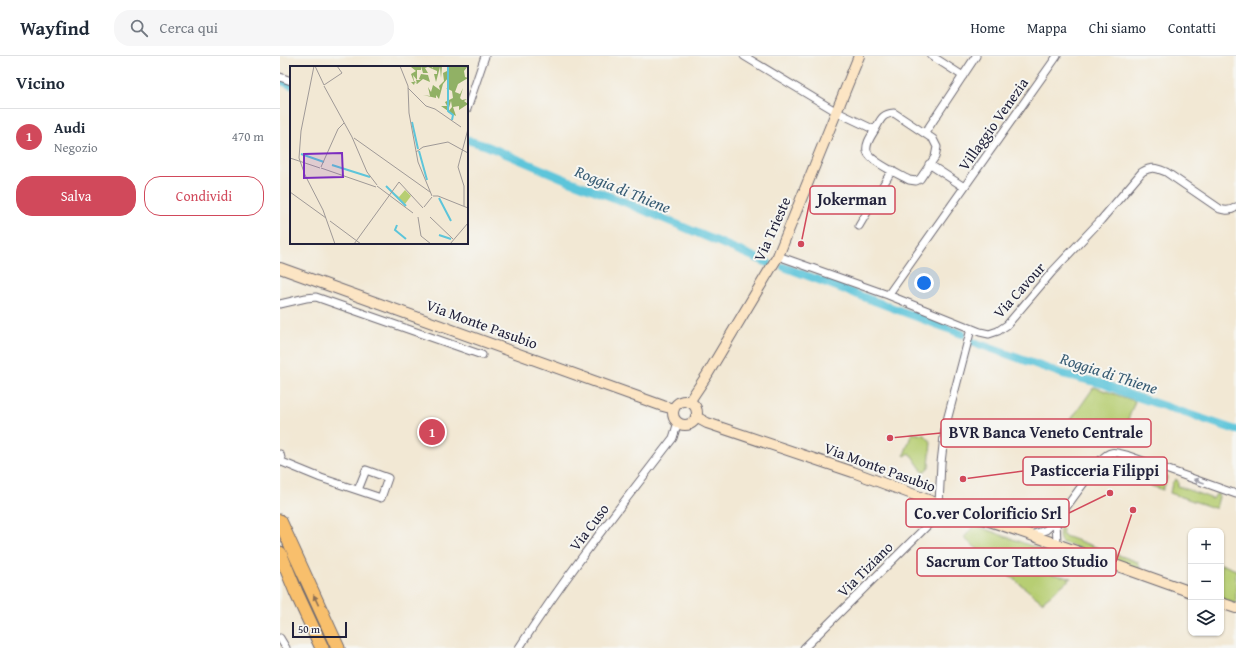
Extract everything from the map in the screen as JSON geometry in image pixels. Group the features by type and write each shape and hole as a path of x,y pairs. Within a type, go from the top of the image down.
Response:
{"highway":[{"path":"281,525 338,648"},
{"path":"280,553 322,648"}],"main road":[{"name":"Via Trieste","path":"689,402 708,375 778,256 859,56"},
{"name":"Via Monte Pasubio","path":"280,268 663,406 674,408"},
{"path":"682,402 689,402 696,410 696,417 692,423 681,424 673,416 674,408 682,402"},
{"name":"Via Monte Pasubio","path":"696,417 707,423 853,472 939,504 1057,543 1188,591"},
{"path":"1224,604 1236,608"}],"street":[{"path":"468,106 484,56"},
{"path":"744,56 837,112 875,130"},
{"path":"932,56 963,76"},
{"path":"926,133 976,56"},
{"name":"Villaggio Venezia","path":"888,295 1057,56"},
{"path":"280,77 290,81"},
{"name":"Villaggio Venezia","path":"886,114 894,114 926,133 933,139 937,147 935,156 920,179 916,181 909,180 872,158 867,151 867,145 881,118 886,114"},
{"name":"Villaggio Venezia","path":"929,164 964,187"},
{"name":"Via Cavour","path":"778,256 888,295 971,329 989,334 998,331 1007,325 1052,272 1101,220 1142,172 1149,168 1166,172 1220,209 1226,211 1236,207"},
{"path":"859,226 892,170"},
{"name":"Via Monte Pasubio","path":"280,304 294,300 316,297 482,355"},
{"path":"939,504 941,463 945,428 971,329"},
{"name":"Via Cuso","path":"519,648 572,570 673,438 678,422"},
{"path":"1031,534 1046,530 1056,521 1100,461 1106,455 1113,452 1129,456 1236,494"},
{"path":"280,454 282,462 322,478 381,498 388,478 366,470 358,490"},
{"name":"Via Tiziano","path":"804,648 936,517 939,504"},
{"path":"1056,521 1057,543"},
{"path":"280,638 286,648"}],"green space":[{"path":"1094,387 1135,401 1121,439 1070,421"},
{"path":"912,433 925,435 931,442 929,467 925,471 922,471 910,453 905,456 904,455"},
{"path":"1143,467 1146,469 1144,474 1161,480 1163,475 1166,475 1167,478 1163,490 1137,481"},
{"path":"1176,479 1178,481 1178,486 1213,499 1216,494 1218,494 1219,497 1216,508 1170,493 1172,483"},
{"path":"974,525 1040,549 1040,560 1055,566 1052,574 1071,578 1042,602 964,538"},
{"path":"1060,525 1063,530 1062,535 1138,562 1141,570 1061,542 1059,537"},
{"path":"1224,565 1236,570 1236,604 1224,600"}],"waterway":[{"name":"Roggia di Thiene","path":"280,80 290,85"},
{"name":"Roggia di Thiene","path":"468,140 487,146 567,180 622,201 768,263"},
{"name":"Roggia di Thiene","path":"784,267 962,334"},
{"name":"Roggia di Thiene","path":"973,342 1063,374 1104,384 1128,394 1236,430"}],"place":[{"name":"Jokerman","path":"801,244"},
{"name":"Audi","path":"432,432"},
{"name":"BVR Banca Veneto Centrale","path":"890,438"},
{"name":"Pasticceria Filippi","path":"963,479"},
{"name":"Co.ver Colorificio Srl","path":"1110,493"},
{"name":"Sacrum Cor Tattoo Studio","path":"1133,510"}]}
